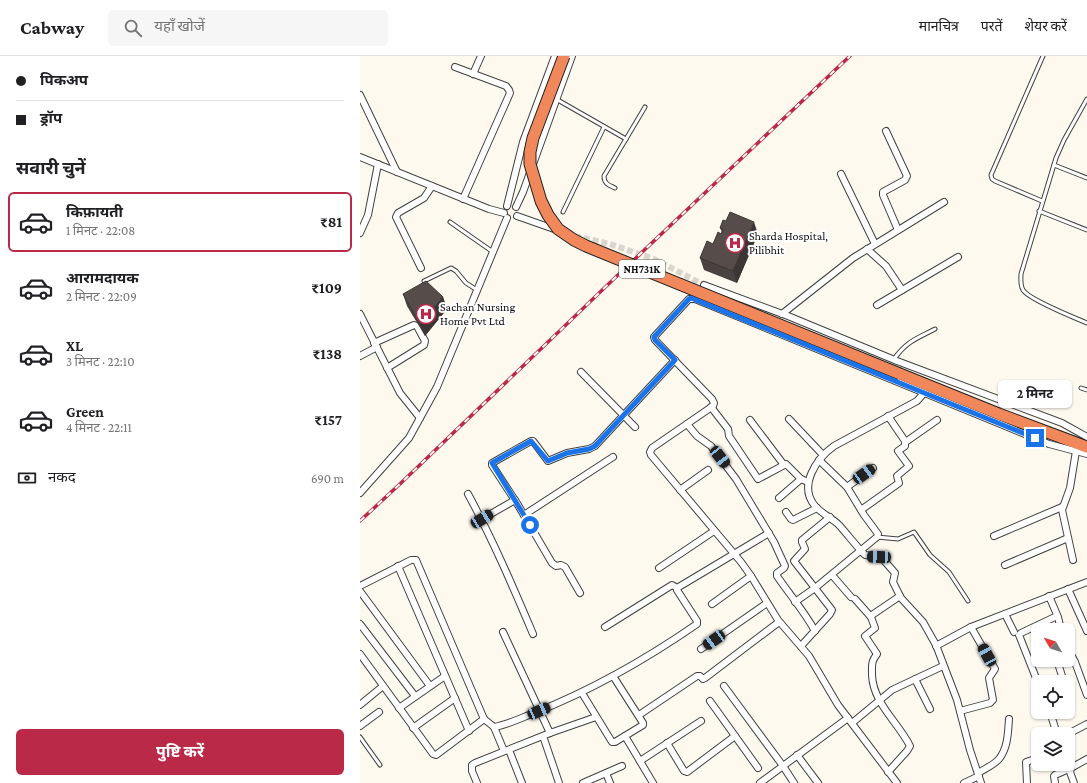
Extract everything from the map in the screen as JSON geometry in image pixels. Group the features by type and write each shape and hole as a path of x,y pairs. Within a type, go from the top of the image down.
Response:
{"highway":[{"name":"NH731K","path":"564,56 533,138 530,152 530,164 541,201 548,215 558,229 586,246 999,414 1087,447"}],"street":[{"path":"473,74 481,56"},
{"path":"360,493 409,438 437,387 493,252 506,212 523,142 555,56"},
{"path":"517,216 518,211 516,207 523,192 572,56"},
{"path":"455,67 506,86 510,93 463,199"},
{"path":"360,96 397,172"},
{"path":"886,131 907,176 905,180 884,190 883,192 898,230"},
{"path":"360,157 489,209 506,212 514,219 517,216 575,236"},
{"path":"360,233 368,215 378,164"},
{"path":"840,174 875,244"},
{"path":"420,268 396,217 398,213 424,198 432,186"},
{"path":"782,314 846,263 944,202"},
{"path":"506,212 512,205 516,207"},
{"path":"867,249 886,266 902,290"},
{"path":"877,305 958,257"},
{"path":"704,285 782,314 894,360 1062,423 1087,437"},
{"path":"897,783 850,721 809,656 779,622 751,576 651,455 650,452 652,448 713,406 714,401 655,340 654,337 689,299 695,299 1049,444 1087,454"},
{"path":"360,314 400,393 420,418"},
{"path":"360,356 375,345 414,325 417,326 425,341 424,345 387,368"},
{"path":"360,330 366,327"},
{"path":"580,593 565,567 561,565 554,566 492,465 493,461 531,441 548,461 567,453 593,448 675,360"},
{"path":"582,372 635,427"},
{"path":"924,394 917,401 834,446 821,457 808,482 808,493 817,508 839,525 860,550 868,557 879,557 895,573 893,582 900,596 923,622 936,646 960,711 981,783"},
{"path":"711,407 728,428 729,436 758,479 784,464"},
{"path":"888,416 903,440 906,441"},
{"path":"789,419 847,487 860,510 877,533 877,537 832,575 795,602"},
{"path":"750,420 784,464 808,482"},
{"path":"860,510 899,483 897,476 909,466 898,451 905,446 906,441 937,420"},
{"path":"687,424 697,436 711,446 736,479 769,533 785,566 777,573 777,576 815,631"},
{"path":"1073,560 1062,507 1072,482 1076,451"},
{"path":"524,515 613,457"},
{"path":"847,487 873,468"},
{"path":"680,490 708,470"},
{"path":"779,498 801,478"},
{"path":"468,494 499,555 533,634"},
{"path":"482,519 514,500"},
{"path":"994,536 1062,507"},
{"path":"786,512 793,520 817,508"},
{"path":"801,646 832,610 794,561 805,549 802,540 830,518"},
{"path":"659,568 714,531"},
{"path":"677,588 769,533"},
{"path":"1005,565 1068,538"},
{"path":"360,586 398,566 411,560 416,560 484,719 494,727 522,783"},
{"path":"398,566 469,730"},
{"path":"832,575 871,617 875,628 865,636 877,653 872,662 872,681 874,690 879,700 910,746 888,772"},
{"path":"712,604 751,576"},
{"path":"936,646 971,627 1087,582"},
{"path":"494,727 539,711 582,693 666,645 696,624 697,621 677,588 672,585 605,627"},
{"path":"1068,589 1087,631"},
{"path":"360,591 430,686"},
{"path":"871,617 900,596"},
{"path":"1049,596 1059,623"},
{"path":"702,649 767,603"},
{"path":"1004,614 1014,632"},
{"path":"1035,675 1019,635 1057,616"},
{"path":"639,715 697,676 700,676 703,679 705,678 779,622"},
{"path":"360,624 415,696"},
{"path":"960,711 990,703 993,700 989,678 994,669 971,627"},
{"path":"503,632 550,733"},
{"path":"361,656 431,752 436,755 484,719"},
{"path":"1075,662 1084,681 1087,695"},
{"path":"760,783 797,755 850,721 892,690 943,666"},
{"path":"399,708 445,676"},
{"path":"582,693 612,742 615,742 643,725 643,723 613,676"},
{"path":"915,679 930,709"},
{"path":"360,705 383,686"},
{"path":"724,686 794,783"},
{"path":"413,728 455,698"},
{"path":"710,701 758,768"},
{"path":"360,726 379,712"},
{"path":"477,783 472,770 472,765 506,750 596,717"},
{"path":"964,783 978,775 1002,755 1006,743 1009,719"},
{"path":"640,761 701,721"},
{"path":"1075,730 1085,725 1087,733"},
{"path":"543,736 559,783"},
{"path":"625,736 653,783"},
{"path":"666,743 684,771 687,772 735,736"},
{"path":"797,755 818,783"},
{"path":"1075,766 1087,759"},
{"path":"1027,783 1026,762 1031,760"},
{"path":"583,783 622,766"},
{"path":"1055,783 1054,776 1064,771"},
{"path":"1070,771 1074,783"},
{"path":"606,773 610,783"}],"lane":[{"path":"1042,200 995,181 992,179 991,175 1043,56"},
{"path":"556,99 626,139"},
{"path":"1087,99 1064,140 1054,165 1042,200 1021,274 1023,291 1032,298 1087,323"},
{"path":"615,188 606,184 604,176 645,108"},
{"path":"563,212 604,127"},
{"path":"1054,165 1087,178"},
{"path":"1039,211 1087,230"},
{"path":"450,222 493,252"},
{"path":"424,281 451,268 456,271 466,283 477,290"},
{"path":"894,360 903,347 935,329"},
{"path":"1081,388 1087,390"},
{"path":"877,537 898,539 914,532 930,554 949,572 968,601"},
{"path":"360,737 380,764"}],"building":[{"path":"730,212 754,222 733,271 700,258 707,241 713,244 718,232 721,234 723,229 720,228 723,220 726,221"},
{"path":"426,281 443,297 420,325 403,294"}],"tunnel":[{"path":"575,236 610,244 654,259 704,285"}],"railway":[{"path":"360,521 850,56"}],"place":[{"name":"Sharda Hospital, Pilibhit","path":"735,243"},
{"name":"Sachan Nursing Home Pvt Ltd","path":"426,314"}],"route":[{"path":"530,525 492,465 493,461 531,441 548,461 567,453 593,448 675,360 655,340 654,337 691,298 1035,438"}]}
